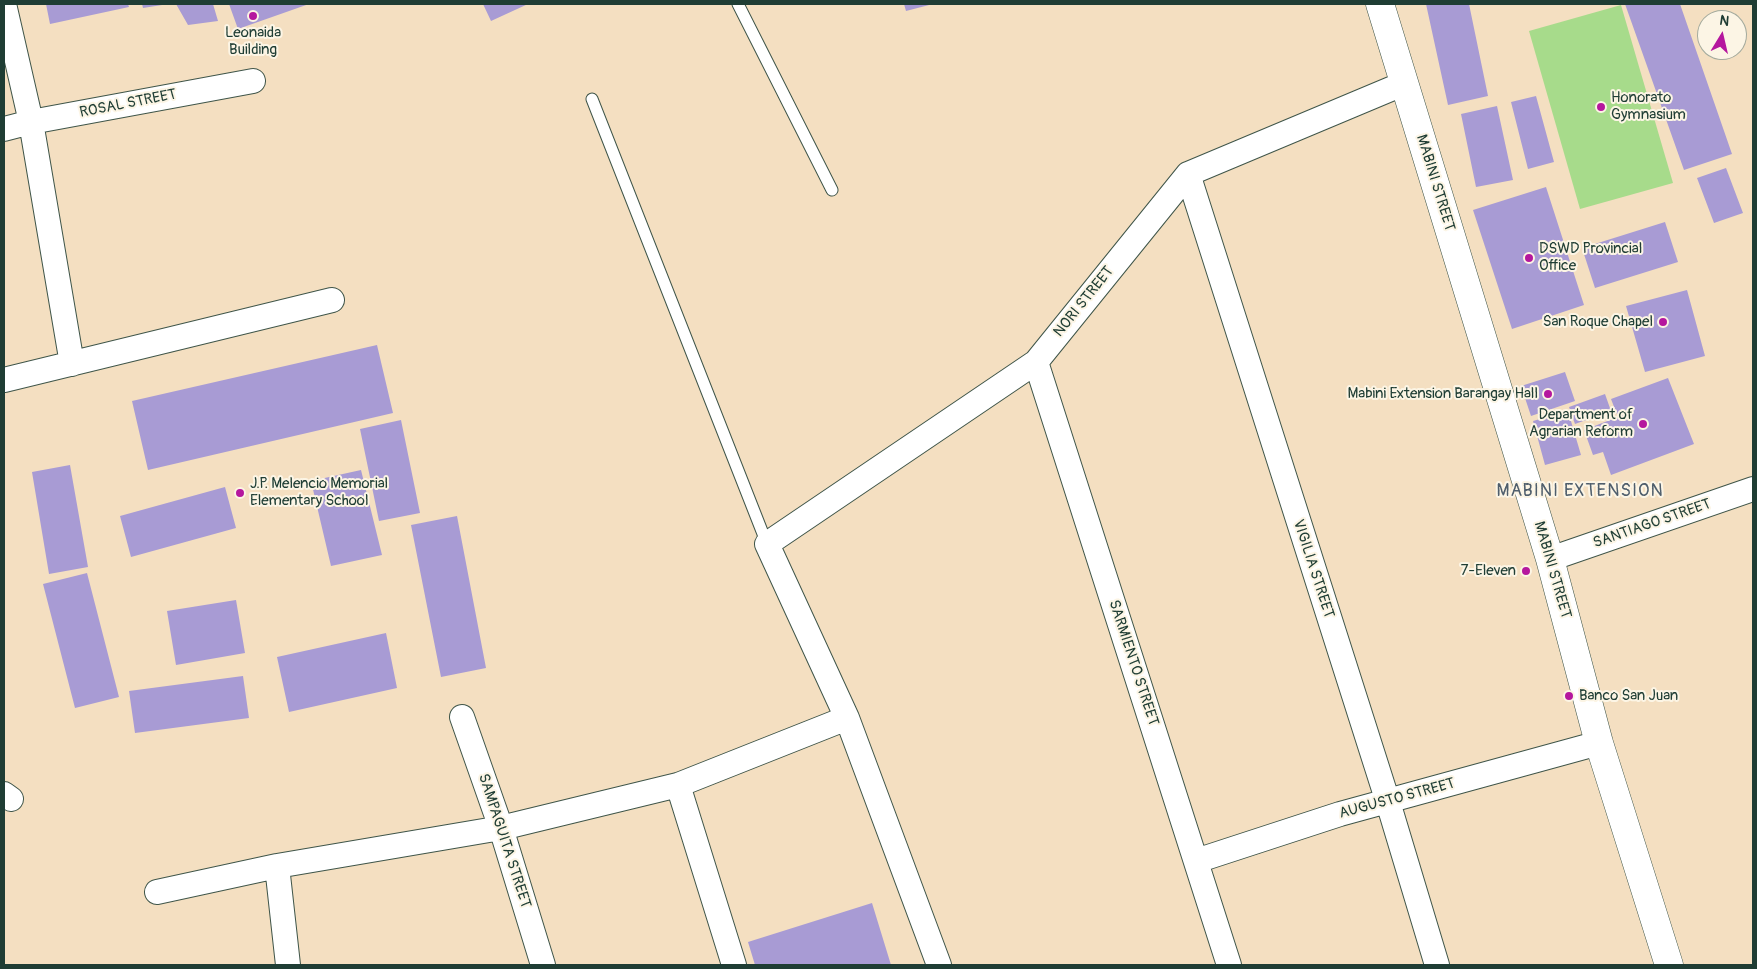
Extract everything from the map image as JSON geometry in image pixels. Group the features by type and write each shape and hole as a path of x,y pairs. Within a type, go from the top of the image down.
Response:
{"main road":[{"name":"MABINI STREET","path":"1380,4 1550,559 1599,743 1669,965"}],"street":[{"path":"4,4 31,122 72,364"},
{"name":"ROSAL STREET","path":"4,129 31,122 253,81"},
{"name":"NORI STREET","path":"767,544 1036,362 1188,174 1405,82"},
{"name":"VIGILIA STREET","path":"1188,174 1388,802 1437,965"},
{"path":"4,380 332,300"},
{"name":"SARMIENTO STREET","path":"1036,362 1229,965"},
{"name":"SANTIAGO STREET","path":"1550,559 1753,489"},
{"path":"767,544 847,718 939,965"},
{"name":"SAMPAGUITA STREET","path":"462,717 501,828 544,965"},
{"path":"157,892 276,866 501,828 678,785 847,718"},
{"name":"AUGUSTO STREET","path":"1196,861 1340,814 1599,743"},
{"path":"678,785 734,965"},
{"path":"276,866 288,965"}],"lane":[{"path":"738,4 832,190"},
{"path":"592,99 767,544"}],"green space":[{"name":"Honorato Gymnasium","path":"1621,5 1673,183 1580,209 1529,31"}],"building":[{"path":"46,4 128,4 129,7 50,24"},
{"path":"142,4 161,4 162,5 143,8"},
{"path":"176,4 213,4 218,21 188,25"},
{"name":"Leonaida Building","path":"229,4 309,4 238,29"},
{"path":"483,4 528,4 491,21"},
{"path":"904,4 933,4 906,11"},
{"path":"1426,4 1469,4 1488,96 1448,105"},
{"path":"1625,4 1680,4 1697,53 1697,60 1699,60 1732,154 1684,170"},
{"path":"1536,96 1554,162 1528,169 1511,102"},
{"path":"1497,106 1513,180 1476,187 1461,114"},
{"path":"1726,168 1743,213 1714,223 1697,178"},
{"name":"DSWD Provincial Office","path":"1546,187 1584,305 1512,329 1473,210"},
{"path":"1665,222 1678,262 1595,288 1582,248"},
{"name":"San Roque Chapel","path":"1687,290 1705,356 1645,372 1626,306"},
{"path":"377,345 393,413 148,470 132,401"},
{"name":"Mabini Extension Barangay Hall","path":"1565,372 1575,401 1531,416 1521,386"},
{"name":"Department of Agrarian Reform","path":"1668,378 1694,444 1611,475 1603,452 1593,455 1584,430 1618,417 1611,399"},
{"path":"1605,394 1611,411 1575,424 1569,407"},
{"path":"1568,411 1581,455 1545,465 1533,421"},
{"path":"401,420 420,513 379,521 360,429"},
{"path":"70,465 88,567 49,574 32,472"},
{"path":"361,470 382,555 331,566 311,481"},
{"path":"225,487 236,528 131,557 120,516"},
{"path":"457,516 486,668 441,677 411,525"},
{"path":"87,573 119,697 75,708 43,584"},
{"path":"236,600 245,653 176,665 167,611"},
{"path":"386,633 397,688 289,712 277,657"},
{"path":"243,676 249,718 135,733 129,691"},
{"path":"872,903 891,965 755,965 748,942"}],"place":[{"name":"Leonaida Building","path":"253,16"},
{"name":"Honorato Gymnasium","path":"1601,107"},
{"name":"DSWD Provincial Office","path":"1529,258"},
{"name":"San Roque Chapel","path":"1663,322"},
{"name":"Mabini Extension Barangay Hall","path":"1548,394"},
{"name":"Department of Agrarian Reform","path":"1643,424"},
{"name":"J.P. Melencio Memorial Elementary School","path":"240,493"},
{"name":"7-Eleven","path":"1526,571"},
{"name":"Banco San Juan","path":"1569,696"}],"district":[{"name":"MABINI EXTENSION","path":"1580,491"}]}
